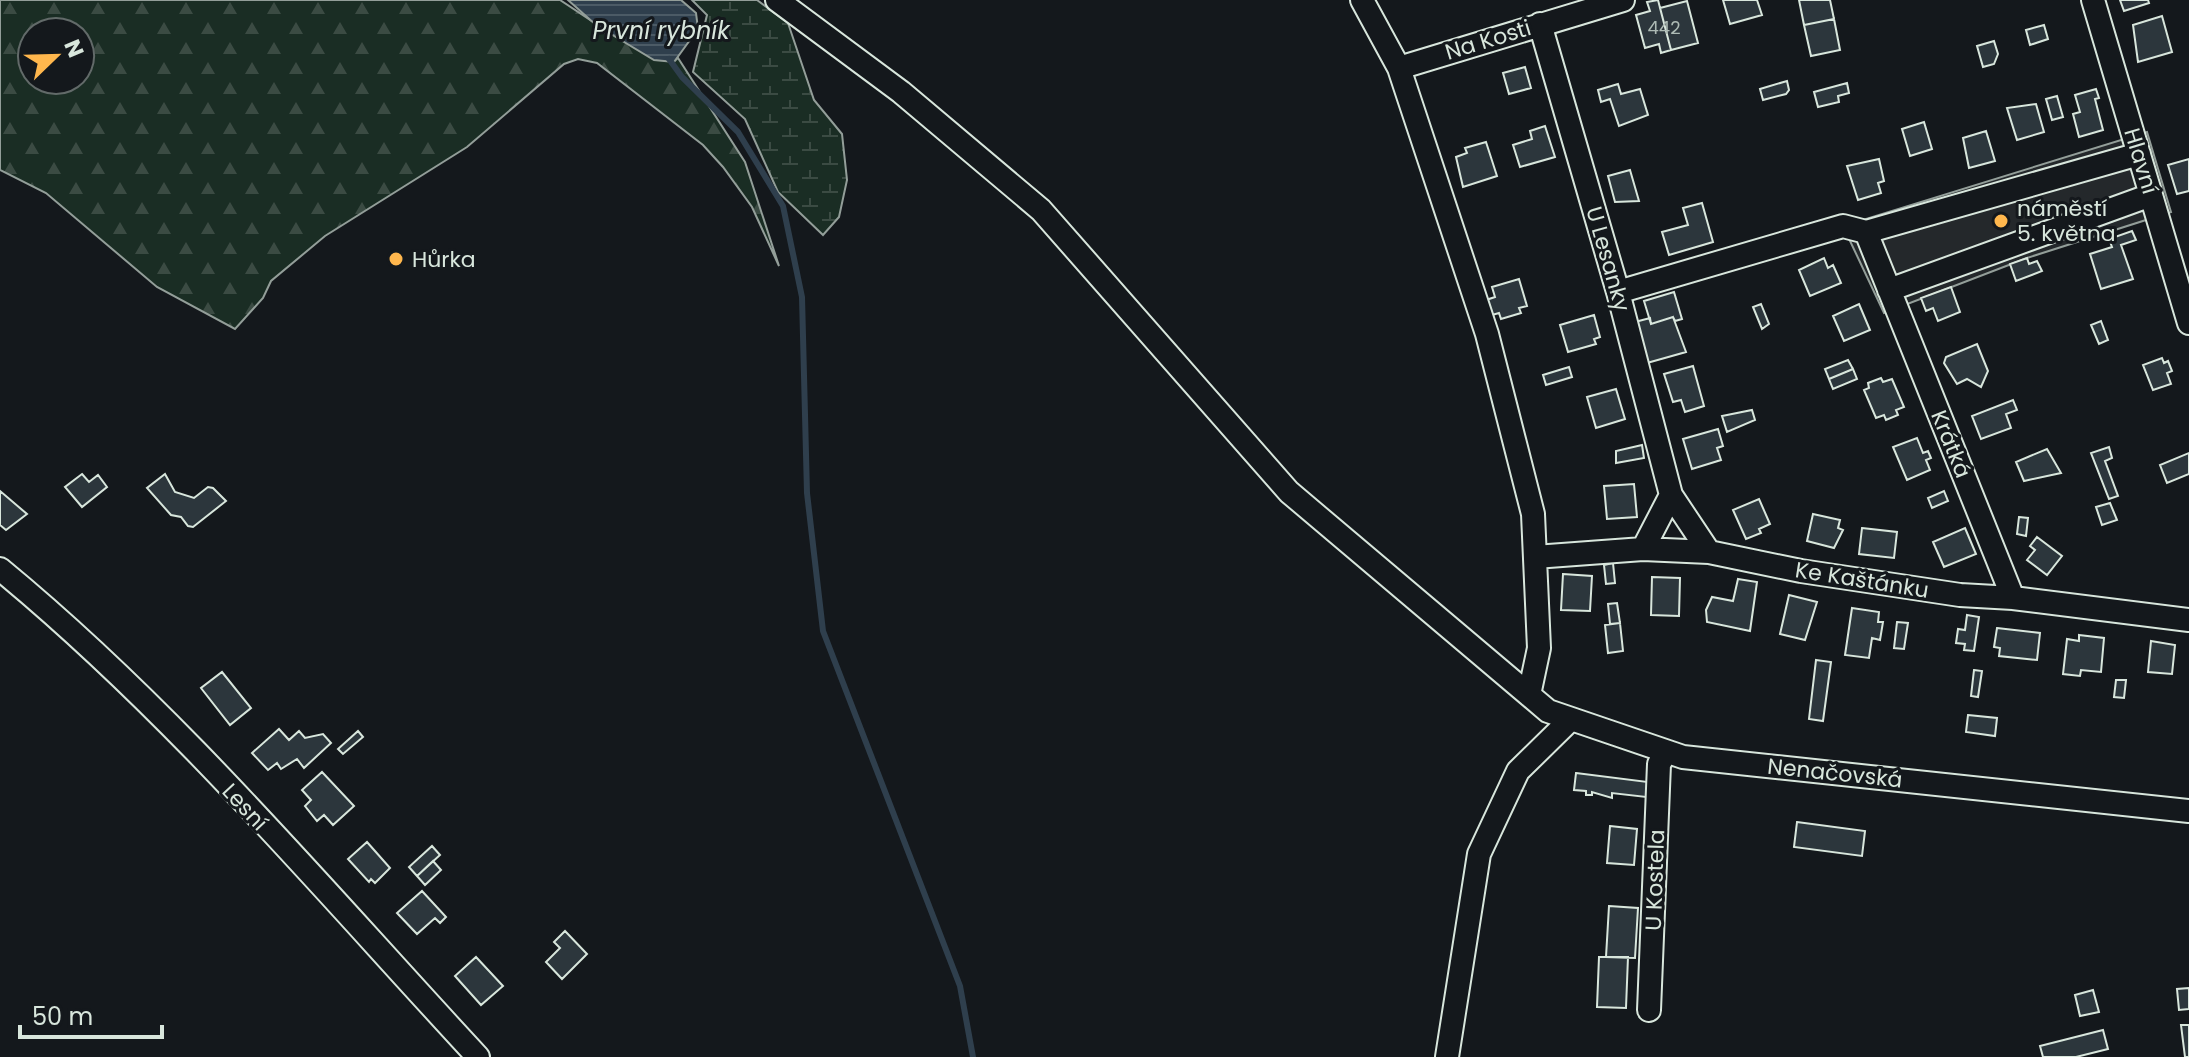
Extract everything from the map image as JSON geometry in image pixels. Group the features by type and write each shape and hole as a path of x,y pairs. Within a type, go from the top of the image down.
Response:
{"street":[{"name":"Nenačovská","path":"777,0 901,92 1041,210 1289,492 1548,711 1666,752 2189,811"},
{"path":"1362,0 1399,68 1487,334 1533,514 1539,648 1529,695"},
{"name":"Na Kosti","path":"1399,68 1623,0"},
{"name":"Hlavní","path":"2093,0 2189,323"},
{"name":"U Lesanky","path":"1540,24 1618,292 1671,495 1709,552"},
{"path":"1618,292 1843,226 1866,232 2139,154"},
{"path":"1866,232 1889,290 2151,195"},
{"name":"Krátká","path":"1889,290 2013,598"},
{"path":"1643,549 1671,495"},
{"name":"Ke Kaštánku","path":"1535,557 1643,549 1709,552 1801,571 1960,595 2013,598 2189,620"},
{"name":"Lesní","path":"0,569 65,622 213,773 478,1057"},
{"path":"1447,1057 1479,854 1518,771 1570,720"},
{"name":"U Kostela","path":"1649,1010 1659,764 1666,752"}],"green space":[{"path":"0,0 560,0 610,33 673,62 678,58 745,162 779,266 752,207 703,145 597,63 578,59 564,64 467,147 325,236 271,281 263,298 235,329 157,287 46,193 0,170"},
{"path":"692,0 757,0 788,23 814,100 842,134 847,180 839,217 823,235 778,192 745,119 693,72 707,15"}],"shaded area":[{"name":"náměstí 5. května","path":"2147,132 2171,212 2027,258 1884,313 1843,226"}],"water":[{"name":"První rybník","path":"568,0 681,0 696,13 698,29 674,62 654,60 596,25"}],"building":[{"path":"1658,0 1671,50 1661,53 1659,44 1645,48 1636,15 1650,11 1647,2"},
{"path":"1723,0 1757,0 1762,15 1730,24"},
{"path":"1799,0 1830,0 1834,19 1804,25"},
{"path":"2120,0 2148,0 2149,3 2124,11"},
{"path":"1687,1 1698,43 1671,50 1660,8"},
{"path":"2162,16 2172,52 2138,62 2133,25"},
{"path":"1834,19 1840,50 1811,56 1804,25"},
{"path":"2044,25 2048,39 2030,45 2026,30"},
{"path":"1994,41 1998,54 1994,64 1983,67 1977,46"},
{"path":"1525,67 1531,88 1509,94 1503,73"},
{"path":"1787,81 1789,90 1786,94 1763,100 1760,89"},
{"path":"1847,83 1849,93 1838,96 1839,102 1818,107 1814,92"},
{"path":"1618,84 1621,94 1640,89 1648,115 1619,126 1610,99 1601,102 1598,90"},
{"path":"2096,89 2099,98 2095,99 2103,130 2079,137 2073,114 2080,112 2075,95"},
{"path":"2057,96 2063,117 2052,120 2046,99"},
{"path":"2036,104 2044,132 2017,140 2007,108"},
{"path":"1924,122 1932,149 1910,156 1902,129"},
{"path":"1545,126 1555,157 1520,167 1513,145 1532,139 1530,131"},
{"path":"1986,131 1995,161 1969,168 1963,138"},
{"path":"1486,142 1497,176 1463,187 1456,157 1467,153 1465,148"},
{"path":"1879,159 1884,181 1878,183 1881,193 1858,200 1847,166"},
{"path":"2189,159 2189,191 2177,194 2168,165"},
{"path":"1630,170 1639,201 1615,202 1608,176"},
{"path":"1702,203 1713,242 1669,255 1662,232 1688,225 1683,208"},
{"path":"2132,231 2136,240 2121,245 2133,279 2101,289 2090,254 2112,247 2109,239"},
{"path":"1824,258 1828,268 1833,265 1841,283 1810,296 1799,270"},
{"path":"2027,258 2029,264 2037,261 2042,271 2016,281 2010,264"},
{"path":"1519,279 1527,306 1519,308 1521,313 1501,319 1499,313 1485,317 1480,302 1495,297 1492,287"},
{"path":"1951,287 1960,312 1938,321 1933,308 1926,311 1921,298"},
{"path":"1674,292 1682,319 1675,321 1673,317 1651,324 1644,301"},
{"path":"1761,304 1769,324 1762,329 1753,307"},
{"path":"1859,304 1870,330 1844,341 1833,316"},
{"path":"1594,315 1600,337 1594,339 1596,344 1568,352 1560,325"},
{"path":"1673,317 1686,352 1647,363 1635,322 1650,318 1651,324"},
{"path":"2101,321 2108,340 2099,344 2091,325"},
{"path":"1977,344 1988,371 1981,387 1967,379 1957,384 1944,363 1946,357"},
{"path":"2162,358 2164,363 2168,361 2172,371 2167,373 2171,384 2153,390 2143,365"},
{"path":"1848,360 1853,369 1829,379 1825,369"},
{"path":"1693,366 1704,406 1685,412 1681,400 1673,402 1664,374"},
{"path":"1569,367 1572,377 1546,385 1543,375"},
{"path":"1853,369 1857,379 1833,389 1829,379"},
{"path":"1881,378 1883,382 1892,379 1904,407 1896,410 1898,415 1886,420 1884,415 1876,418 1864,390 1869,388 1868,383"},
{"path":"1616,389 1625,419 1596,428 1587,397"},
{"path":"2013,400 2017,410 2006,414 2011,428 1981,439 1972,416"},
{"path":"1752,410 1755,420 1727,432 1722,416"},
{"path":"1718,429 1723,446 1717,448 1721,460 1692,469 1683,439"},
{"path":"1917,438 1923,453 1928,451 1931,458 1926,460 1930,470 1907,480 1893,447"},
{"path":"1642,445 1644,458 1616,463 1616,451"},
{"path":"2109,447 2112,458 2105,461 2118,496 2109,499 2091,453"},
{"path":"2047,449 2061,473 2024,481 2016,462"},
{"path":"2189,453 2189,474 2167,483 2160,465"},
{"path":"82,474 89,482 98,475 107,487 82,507 65,487"},
{"path":"165,474 175,492 194,498 208,487 226,501 193,527 188,526 181,517 171,515 147,488"},
{"path":"1634,484 1637,517 1607,519 1604,486"},
{"path":"0,491 27,514 6,530 0,525"},
{"path":"1944,491 1948,501 1932,508 1928,498"},
{"path":"1759,499 1770,524 1759,529 1761,533 1746,539 1733,510"},
{"path":"2110,503 2117,520 2102,525 2096,507"},
{"path":"1813,514 1840,520 1838,528 1843,530 1834,548 1807,541"},
{"path":"2019,517 2028,518 2026,536 2017,534"},
{"path":"1862,528 1897,532 1894,558 1859,554"},
{"path":"1965,528 1976,554 1944,567 1933,542"},
{"path":"2037,537 2062,556 2047,575 2027,560 2035,550 2030,546"},
{"path":"1613,563 1615,583 1606,584 1604,565"},
{"path":"1563,574 1592,576 1590,611 1561,610"},
{"path":"1652,577 1680,578 1679,616 1651,615"},
{"path":"1738,579 1757,582 1750,631 1707,622 1706,610 1712,597 1733,601"},
{"path":"1789,595 1817,602 1805,640 1780,634"},
{"path":"1617,603 1620,623 1610,624 1608,604"},
{"path":"1852,608 1879,612 1878,622 1883,622 1880,640 1872,638 1869,658 1845,655"},
{"path":"1967,615 1979,617 1974,651 1964,650 1965,644 1956,643 1958,629 1965,630"},
{"path":"1897,622 1908,623 1904,649 1894,648"},
{"path":"1620,623 1623,651 1608,653 1605,625"},
{"path":"1997,628 2040,633 2037,660 1999,656 2000,648 1994,647"},
{"path":"2079,635 2104,638 2101,672 2081,670 2080,676 2063,674 2067,639 2079,641"},
{"path":"2151,641 2175,645 2172,674 2148,672"},
{"path":"1816,660 1831,662 1823,721 1809,719"},
{"path":"1974,670 1982,671 1978,697 1971,696"},
{"path":"222,672 251,708 230,725 201,688"},
{"path":"2116,680 2126,680 2124,698 2114,697"},
{"path":"1968,715 1997,718 1995,736 1966,732"},
{"path":"279,729 289,740 299,731 305,738 323,734 331,743 304,768 297,759 281,769 277,763 268,770 252,753"},
{"path":"358,731 363,737 343,754 338,749"},
{"path":"322,772 354,806 333,825 324,815 317,821 305,806 311,800 302,790"},
{"path":"1576,773 1648,782 1646,797 1612,793 1612,798 1592,792 1592,795 1586,795 1586,791 1574,790"},
{"path":"1797,822 1865,831 1862,856 1794,847"},
{"path":"1610,826 1637,829 1634,865 1607,863"},
{"path":"367,842 390,868 375,883 371,879 369,882 348,859"},
{"path":"432,846 440,855 417,876 409,867"},
{"path":"433,861 441,870 425,885 417,876"},
{"path":"422,891 446,917 440,923 435,918 417,934 397,913"},
{"path":"1609,906 1638,908 1635,958 1606,957"},
{"path":"565,931 587,954 562,979 546,962 560,948 554,942"},
{"path":"476,957 503,986 481,1005 455,976"},
{"path":"1599,957 1628,957 1626,1008 1597,1007"},
{"path":"2189,988 2189,1009 2179,1010 2177,989"},
{"path":"2093,990 2099,1012 2080,1016 2075,995"},
{"path":"2181,1025 2189,1025 2189,1057 2185,1057"},
{"path":"2103,1030 2108,1049 2076,1057 2043,1057 2040,1046"}],"waterway":[{"path":"669,59 682,77 738,132 783,206 802,297 807,493 823,631 960,986 973,1057"}],"place":[{"name":"náměstí 5. května","path":"2001,221"},
{"name":"Hůrka","path":"396,259"}]}
